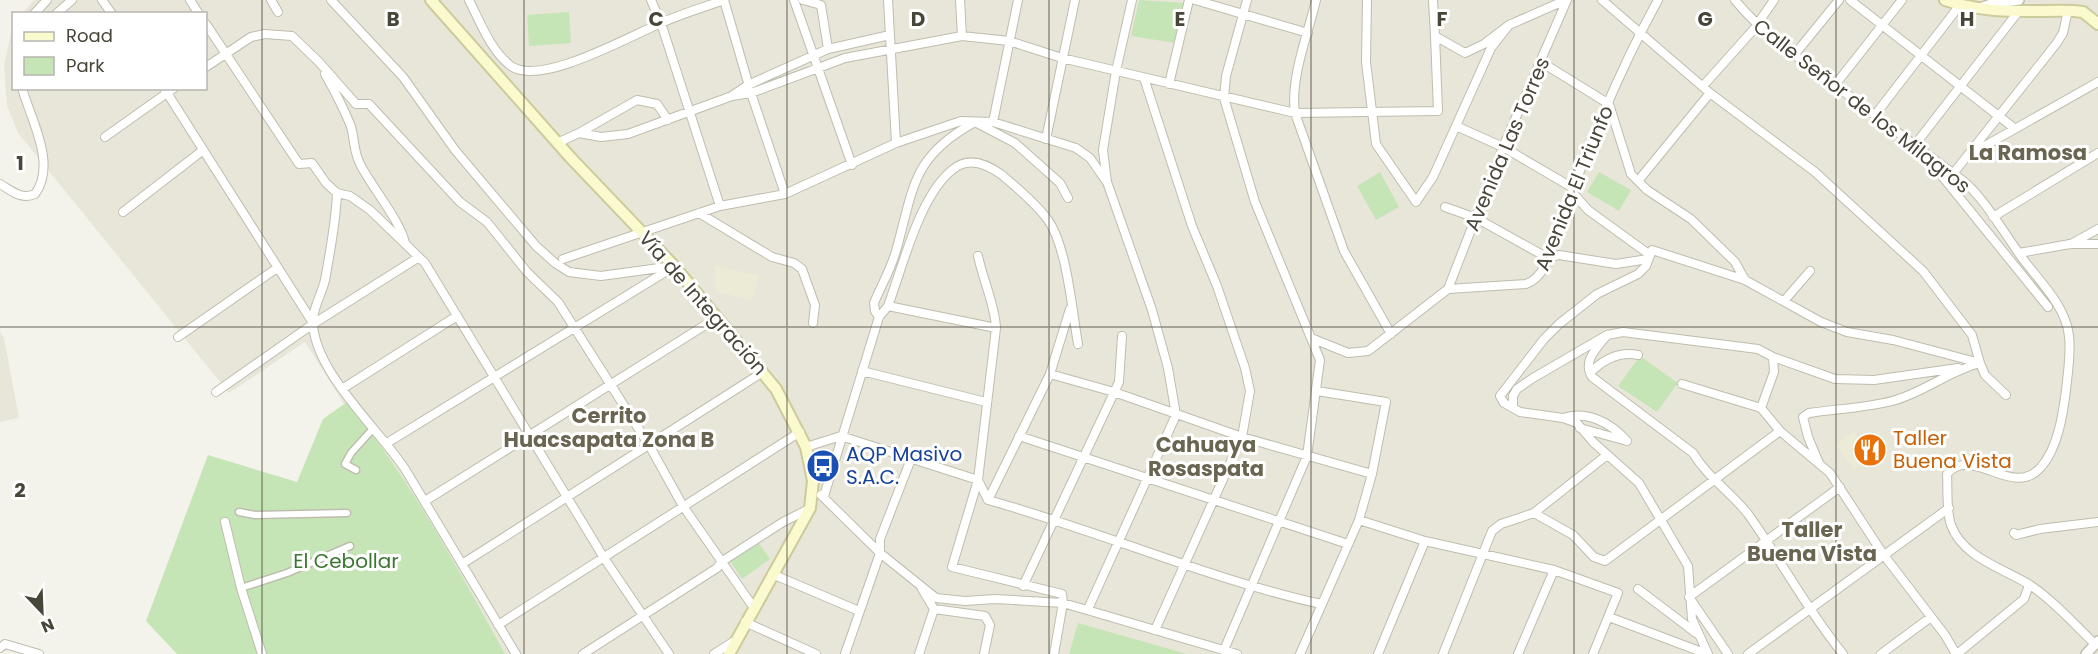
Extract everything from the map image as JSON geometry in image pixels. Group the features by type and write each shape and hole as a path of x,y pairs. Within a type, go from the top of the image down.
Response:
{"main road":[{"name":"Vía de Integración","path":"431,0 557,143 674,266 718,317 776,389 800,432 818,495 733,642 729,654"},
{"path":"1945,0 1978,9 2018,12 2068,10 2083,12 2098,24"}],"street":[{"path":"36,12 46,0"},
{"path":"58,12 72,0"},
{"path":"271,0 278,12"},
{"path":"331,0 403,77 455,150 536,246 555,263 569,272 601,276 674,266"},
{"path":"469,0 483,30 503,58 513,68 520,69 551,68 591,56 661,23 724,0 748,85 785,194"},
{"path":"651,0 661,23 688,113 720,206"},
{"path":"794,0 852,165"},
{"path":"804,0 821,5 828,49"},
{"path":"888,0 896,143"},
{"path":"960,0 962,36"},
{"path":"993,122 1018,0"},
{"path":"1046,139 1075,0"},
{"path":"1088,609 1176,415 1168,368 1152,310 1107,182 1103,150 1116,70 1132,0"},
{"path":"1169,84 1189,0"},
{"path":"1195,0 1308,33"},
{"path":"1224,650 1307,456 1320,360 1255,202 1224,98 1226,76 1247,0"},
{"path":"1316,0 1293,101 1295,113 1344,251 1391,334"},
{"path":"1368,0 1366,62 1376,144 1416,202 1433,177 1491,48 1509,25"},
{"path":"579,133 601,137 628,134 732,96 751,93 845,58 962,36 1009,41 1062,58 1295,113 1438,111 1433,0"},
{"path":"1435,36 1465,53 1484,44 1509,25 1566,0"},
{"name":"Avenida Las Torres","path":"1448,288 1503,147 1566,0"},
{"path":"1602,0 1710,93 1815,172 1923,271 1972,335 1985,375 2006,395"},
{"name":"Avenida El Triunfo","path":"1448,288 1532,282 1538,278 1609,104 1658,0"},
{"name":"Calle Señor de los Milagros","path":"1735,0 1756,23 1794,54 1926,156 1963,181 1993,217 2060,309 2068,331 2066,391 2056,438 2043,465 2027,477 2017,479 1966,464 1953,468 1947,474 1950,523 1959,540 1986,563 2029,585 2097,643"},
{"path":"1703,86 1754,29 1774,0"},
{"path":"1794,54 1839,0"},
{"path":"1850,0 2014,128"},
{"path":"1835,85 1902,0"},
{"path":"1978,9 1994,3 2019,0"},
{"path":"1875,115 1960,5"},
{"path":"1952,175 2056,44 2063,33 2068,10"},
{"path":"1914,146 2018,12"},
{"path":"207,26 299,164 312,163 326,183 337,193 350,196 370,210 419,257 604,558 669,654"},
{"path":"207,66 251,37 280,34 292,36 319,62 356,104 369,104 460,202 487,222 527,272 558,302 649,445 683,506 753,608"},
{"path":"732,96 748,85 828,49 890,35"},
{"path":"319,62 352,126 352,145 361,165 371,180 375,192 403,230 405,243"},
{"path":"1541,62 1609,104 1631,174 1691,219 1735,262 1745,280"},
{"path":"1144,78 1192,226 1217,286 1245,368 1250,391 1242,437 1155,630"},
{"path":"1959,167 1976,150 2098,82"},
{"path":"0,184 17,194 29,197 35,194 44,178 39,136 23,90"},
{"path":"105,137 168,90 202,151 314,324"},
{"path":"1638,181 1710,93"},
{"path":"557,143 637,100 657,104 668,120"},
{"path":"563,259 720,206 785,194 896,143 961,120 993,122 1076,148 1090,158 1107,182"},
{"path":"975,122 1015,142 1060,183 1068,198"},
{"path":"879,317 874,303 895,255 913,187 921,168 942,142 975,122"},
{"path":"1456,126 1503,147 1573,190 1588,210 1650,255 1745,280 1847,332 1939,351 1980,363"},
{"path":"123,212 202,151"},
{"path":"1993,217 2098,153"},
{"path":"1926,156 2048,307"},
{"path":"1078,344 1065,268 1048,220 993,169 981,163 970,162 954,168 936,189 924,210 888,306 879,317 841,436 818,495 880,553 936,598 1063,603 1237,654"},
{"path":"337,193 325,281 314,324 314,339 324,362 342,389 387,442 425,501 516,654"},
{"path":"1445,207 1476,218 1548,258 1558,255 1616,264 1650,255"},
{"path":"699,213 772,257 795,263 802,269 808,279 815,305 813,323"},
{"path":"2070,244 2098,229"},
{"path":"2019,253 2070,244 2098,244"},
{"path":"978,255 988,299 995,309 996,328 978,480 952,567 1062,594 1063,603 1054,654"},
{"path":"1580,428 1627,441 1612,426 1599,420 1584,416 1563,418 1520,412 1504,403 1500,396 1544,339 1598,294 1638,274 1650,255"},
{"path":"216,392 314,324 419,257"},
{"path":"387,442 674,266"},
{"path":"178,337 278,268"},
{"path":"1784,301 1810,271"},
{"path":"1311,338 1348,353 1368,351 1448,288"},
{"path":"988,500 1050,374 1071,305"},
{"path":"888,306 996,328"},
{"path":"342,389 457,316"},
{"path":"425,501 718,317"},
{"path":"1514,408 1513,396 1517,389 1607,335 1623,332 1758,349 1773,357 1835,379 1874,380 1980,363"},
{"path":"1607,335 1588,361 1590,374 1648,422 1661,427 1693,453 1715,480 1743,507 1809,609 1843,654"},
{"path":"1023,586 1119,382 1122,336"},
{"path":"1590,374 1598,365 1615,356 1624,353 1638,355"},
{"path":"1761,408 1774,372 1773,357"},
{"path":"1819,463 1803,424 1803,417 1809,413 1892,401 1928,387 1965,367"},
{"path":"862,371 986,402"},
{"path":"462,564 763,372"},
{"path":"1050,374 1114,392 1242,437 1372,474"},
{"path":"1682,384 1761,408 1780,431 1819,463 1840,487 1883,554 1957,654 2024,599 2029,585"},
{"path":"1300,654 1359,520 1372,474 1386,402 1317,391"},
{"path":"1563,418 1580,428 1639,483 1688,566 1689,597 1698,635 1708,654"},
{"path":"1534,513 1573,536 1594,557 1605,561 1780,431"},
{"path":"356,470 345,464 351,453 370,432"},
{"path":"498,625 800,432"},
{"path":"806,447 841,436 978,480 988,500 1054,518 1251,585 1321,604"},
{"path":"1018,436 1348,544"},
{"path":"1443,654 1492,531 1501,524 1534,513 1607,455"},
{"path":"845,654 880,553 880,539 910,459"},
{"path":"1689,597 1840,487"},
{"path":"583,654 717,568 721,562 783,522 810,508"},
{"path":"1748,654 1949,508"},
{"path":"239,512 255,516 347,513"},
{"path":"1359,520 1425,541 1554,570 1618,594 1593,654"},
{"path":"225,522 241,588 262,654"},
{"path":"2014,532 2016,535 2098,522"},
{"path":"1378,654 1425,541"},
{"path":"241,588 287,573 350,546"},
{"path":"1518,654 1554,570"},
{"path":"772,574 859,611"},
{"path":"920,585 934,609 920,654"},
{"path":"1638,589 1698,635"},
{"path":"1689,597 1728,654"},
{"path":"934,609 986,616 990,625 984,654"},
{"path":"1609,616 1708,654"},
{"path":"1881,654 1931,617"},
{"path":"745,622 816,654"},
{"path":"714,654 733,642"},
{"path":"2086,654 2097,643"},
{"path":"0,648 4,644 39,654"}],"shaded area":[{"path":"34,0 2098,0 2098,654 501,654 305,342 229,393 18,133 7,106 4,65 12,29 12,90 207,90 207,12 24,12"},
{"path":"715,265 759,276 752,301 715,291"},
{"path":"0,331 4,338 19,418 0,422"},
{"path":"1854,432 1871,457 1854,469 1836,445"}],"green space":[{"path":"1139,0 1184,3 1175,43 1131,36"},
{"path":"569,12 571,43 529,46 527,15"},
{"path":"1380,172 1399,207 1376,220 1357,186"},
{"path":"1599,172 1631,190 1619,211 1587,192"},
{"path":"1640,356 1678,383 1657,412 1618,386"},
{"name":"El Cebollar","path":"347,402 370,431 412,493 451,556 505,654 177,654 146,621 208,455 297,482 323,419"},
{"path":"758,542 770,559 742,579 730,561"},
{"path":"1078,623 1187,654 1069,654"}],"place":[{"name":"Taller Buena Vista","path":"1870,450"},
{"name":"AQP Masivo S.A.C.","path":"823,466"}],"district":[{"name":"La Ramosa","path":"2028,153"},
{"name":"Cerrito Huacsapata Zona B","path":"609,428"},
{"name":"Cahuaya Rosaspata","path":"1206,457"},
{"name":"Taller Buena Vista","path":"1812,542"}]}
